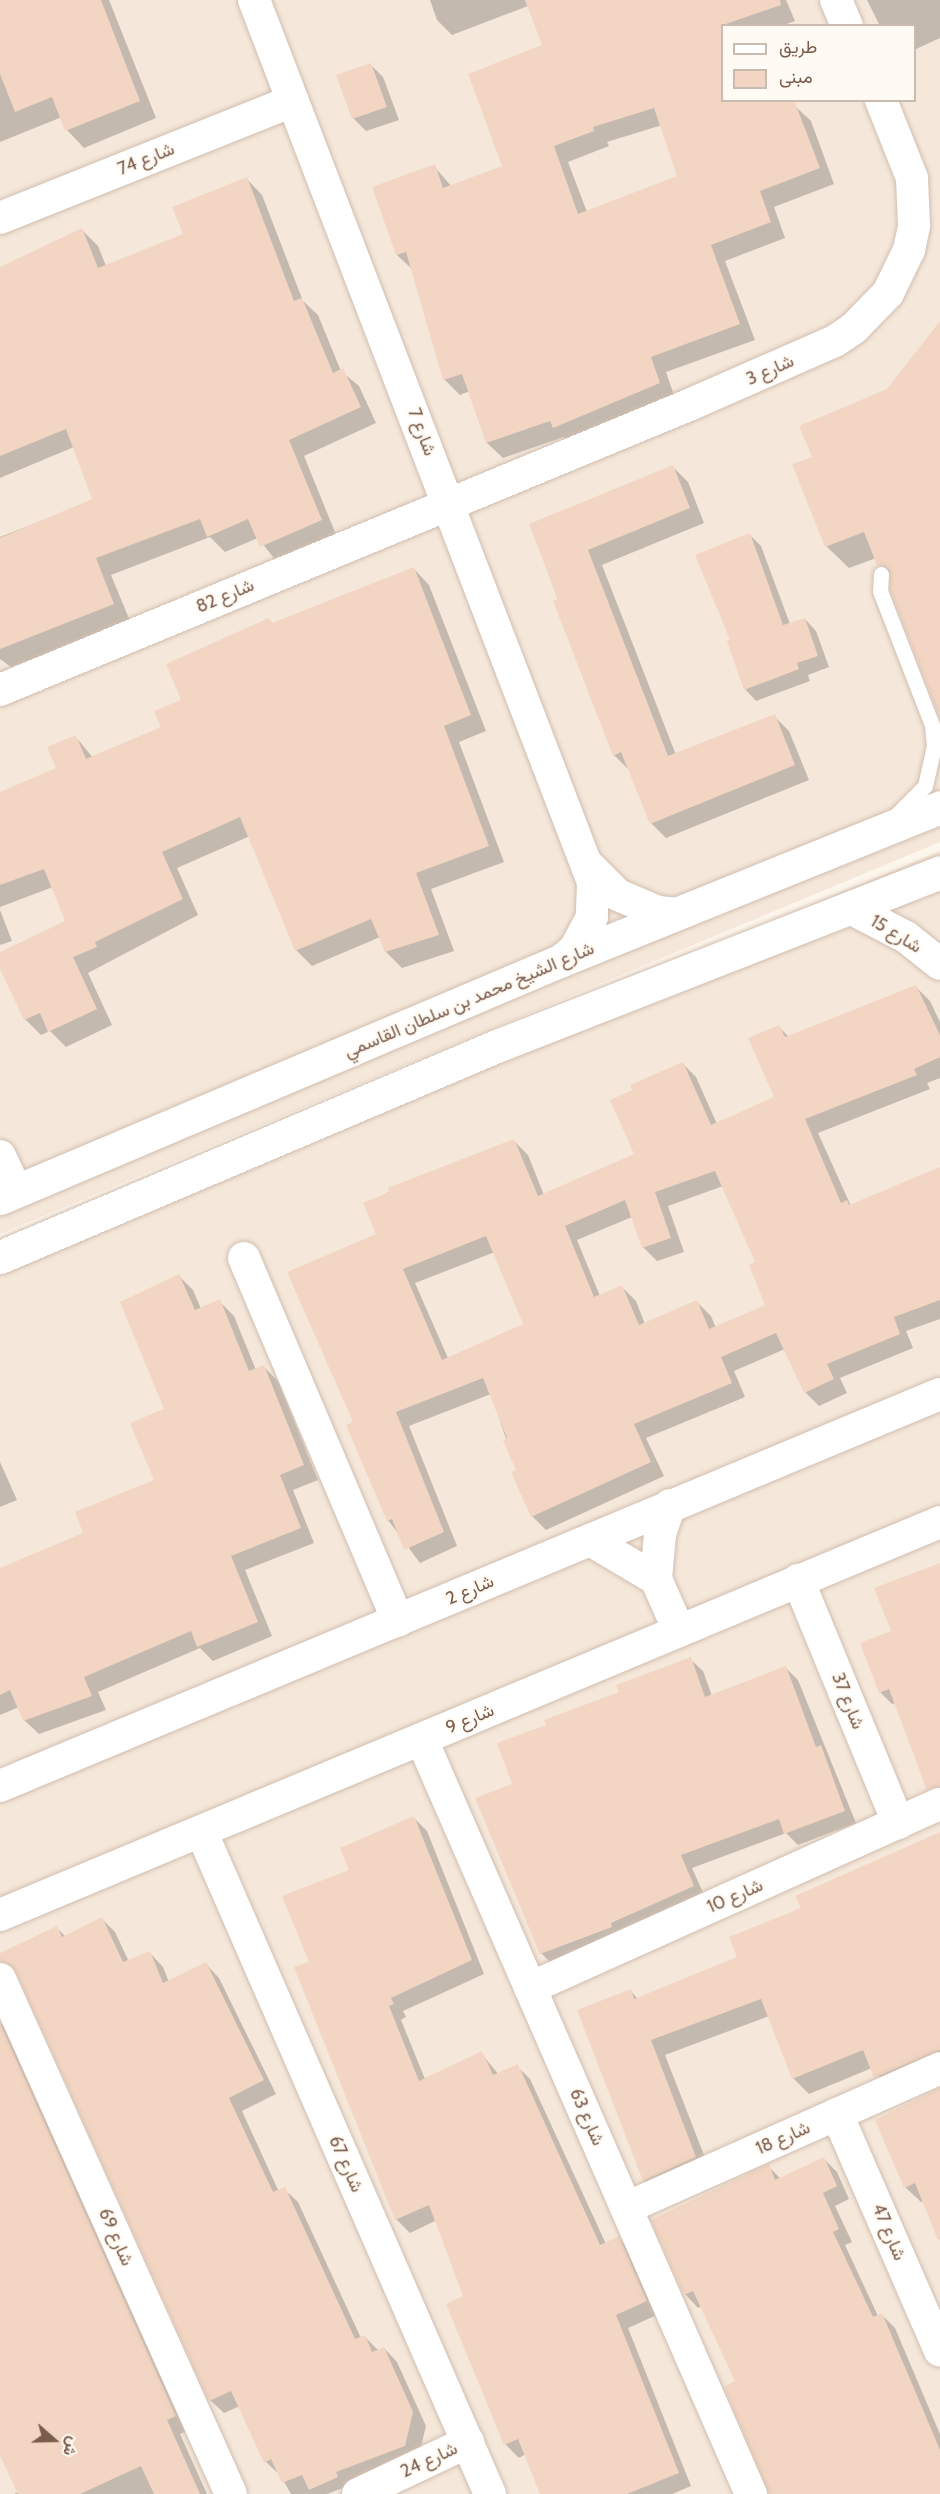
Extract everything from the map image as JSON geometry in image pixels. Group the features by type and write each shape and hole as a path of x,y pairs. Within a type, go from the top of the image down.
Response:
{"main road":[{"name":"شارع الشيخ محمد بن سلطان القاسمي","path":"8,1194 562,960 940,807"},
{"path":"0,1257 499,1045 940,872"}],"street":[{"name":"شارع 7","path":"254,0 588,865 593,882 592,917 580,941 562,960"},
{"path":"836,0 846,24"},
{"name":"شارع 74","path":"0,218 293,101"},
{"name":"شارع 3","path":"449,502 689,405 824,346 873,312 900,273 914,218 912,178 881,102"},
{"name":"شارع 82","path":"0,690 449,502"},
{"name":"شارع 7","path":"588,865 618,896 658,912 679,914"},
{"name":"شارع 15","path":"850,908 906,937 940,964"},
{"path":"0,1156 8,1194"},
{"path":"244,1258 398,1621"},
{"name":"شارع 2","path":"0,1786 940,1394"},
{"path":"670,1505 659,1541 656,1579 679,1631"},
{"name":"شارع 9","path":"0,1915 202,1833 940,1522"},
{"path":"590,1540 656,1579"},
{"name":"شارع 37","path":"798,1580 898,1823"},
{"name":"شارع 63","path":"422,1740 626,2208 745,2492"},
{"name":"شارع 10","path":"530,1988 940,1804"},
{"name":"شارع 67","path":"202,1833 490,2494"},
{"name":"شارع 69","path":"0,1979 231,2494"},
{"name":"شارع 18","path":"626,2208 940,2068"},
{"name":"شارع 47","path":"837,2114 940,2351"},
{"name":"شارع 24","path":"358,2494 468,2442"}],"lane":[{"path":"879,832 925,786 932,767 932,725 912,663 880,591 881,574"}],"shaded area":[{"path":"0,0 940,0 940,842 0,1234"},
{"path":"940,851 940,2494 0,2494 0,1241"}],"building":[{"path":"0,0 101,0 140,101 65,131 52,97 15,112 0,74"},
{"path":"525,0 780,0 781,5 721,24 721,102 795,102 820,168 760,191 771,222 711,245 740,324 651,357 660,383 553,428 550,421 486,443 462,374 443,380 406,252 396,255 372,187 435,164 443,188 502,166 468,74 542,45","holes":["654,108 677,176 578,214 554,146 594,131 593,127"]},
{"path":"371,63 387,107 352,119 336,75"},
{"path":"247,177 294,301 302,298 333,373 343,368 361,407 289,440 322,520 260,547 248,519 207,537 200,519 96,558 114,604 0,649 0,538 92,499 66,429 0,456 0,267 82,228 98,268 183,234 172,207"},
{"path":"940,321 939,716 890,589 889,569 877,565 864,532 825,547 792,464 812,457 799,426 887,389"},
{"path":"673,465 690,508 588,550 668,756 775,714 795,765 650,824 621,752 613,756 553,601 558,599 529,524"},
{"path":"750,533 783,625 805,618 818,656 797,663 799,669 744,690 727,641 730,640 695,555"},
{"path":"414,567 471,715 444,726 489,846 416,873 439,935 385,952 371,919 295,951 240,817 162,852 183,899 95,942 97,947 73,957 97,1009 48,1032 40,1013 24,1020 0,969 0,952 65,921 44,869 0,885 0,792 56,768 47,747 76,735 86,759 161,727 154,711 181,700 166,664 269,618 272,623"},
{"path":"916,985 940,1035 940,1057 914,1069 917,1075 805,1119 841,1203 847,1200 849,1205 940,1167 940,1300 894,1317 900,1334 827,1364 834,1379 804,1393 776,1333 721,1357 732,1383 634,1424 651,1462 531,1517 511,1472 516,1470 503,1441 507,1438 483,1378 396,1412 444,1532 404,1550 392,1519 387,1521 346,1425 353,1422 287,1272 376,1234 363,1203 389,1192 388,1188 514,1139 538,1196 634,1154 610,1100 632,1090 630,1085 683,1062 711,1125 774,1097 748,1038 779,1025 785,1037","holes":["715,1171 755,1262 749,1265 765,1305 709,1329 697,1300 639,1325 622,1285 594,1297 565,1226 625,1200 642,1248 671,1238 655,1192","486,1236 523,1324 442,1360 403,1269"]},
{"path":"179,1274 195,1310 220,1299 249,1371 264,1365 304,1465 280,1475 301,1528 231,1556 258,1622 197,1647 191,1631 84,1677 92,1696 23,1721 10,1690 0,1695 0,1568 83,1533 75,1512 154,1480 130,1423 164,1409 120,1302"},
{"path":"940,1563 940,1786 927,1790 889,1689 879,1693 860,1643 891,1631 874,1588"},
{"path":"691,1657 705,1697 786,1666 816,1747 821,1745 845,1811 784,1834 779,1819 681,1855 694,1886 611,1923 612,1927 540,1954 475,1798 512,1784 497,1743 546,1725 544,1720 619,1692 616,1685"},
{"path":"414,1816 472,1960 391,1998 394,2004 389,2006 419,2081 482,2051 493,2075 518,2064 600,2245 619,2236 647,2301 616,2315 679,2473 627,2494 540,2494 518,2439 504,2445 446,2304 463,2296 429,2205 395,2220 294,1967 309,1962 282,1896 349,1870 340,1848"},
{"path":"940,1832 940,2050 874,2078 863,2050 792,2079 761,1999 651,2040 696,2157 643,2181 577,2010 631,1989 634,1999 737,1957 729,1937 801,1908 795,1896"},
{"path":"102,1917 123,1962 150,1951 163,1983 206,1962 264,2080 229,2098 273,2192 285,2187 355,2339 365,2335 372,2352 384,2347 413,2412 405,2446 336,2472 338,2477 309,2490 302,2475 282,2483 271,2459 264,2463 231,2391 209,2401 16,1972 0,1961 0,1953 57,1926 62,1937"},
{"path":"0,2023 176,2416 167,2420 200,2494 154,2494 141,2466 80,2494 18,2494 0,2456"},
{"path":"940,2088 940,2239 938,2240 915,2183 904,2188 875,2120"},
{"path":"824,2157 837,2186 823,2193 839,2229 833,2232 873,2317 882,2313 940,2450 940,2494 769,2494 724,2386 735,2381 693,2291 684,2295 651,2220 769,2164 775,2180"}]}
